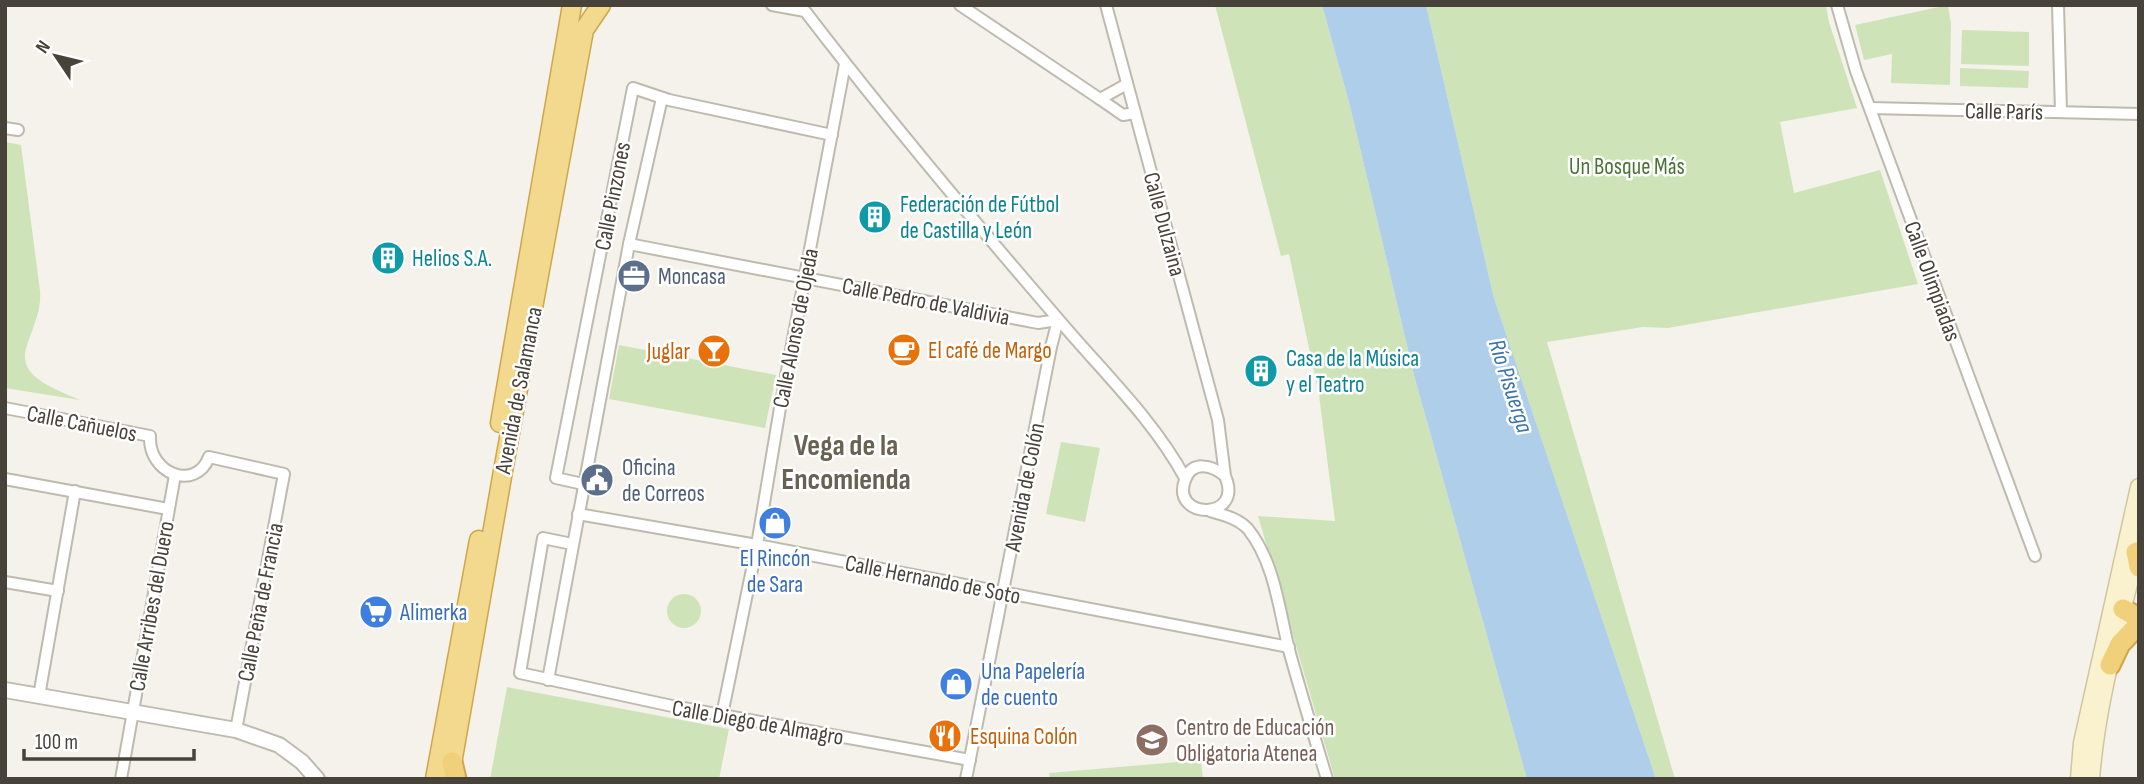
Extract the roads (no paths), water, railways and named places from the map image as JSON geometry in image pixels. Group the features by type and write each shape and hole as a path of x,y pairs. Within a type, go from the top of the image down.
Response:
{"highway":[{"name":"Avenida de Salamanca","path":"435,779 572,5"},
{"name":"Avenida de Salamanca","path":"452,773 503,471 584,30 601,5"},
{"path":"2110,664 2120,643 2139,624"}],"main road":[{"path":"2079,779 2082,743 2139,487"},
{"path":"2133,612 2120,600 2139,514"},
{"path":"2091,779 2110,664 2133,612 2138,554"},
{"path":"2090,706 2100,680 2116,619 2133,612"}],"street":[{"path":"772,5 805,11 845,64 1172,453 1185,478 1183,491 1190,504 1195,509 1236,520 1247,528 1260,550 1278,596 1289,647 1327,779"},
{"path":"960,5 1123,115 1135,113"},
{"name":"Calle Dulzaina","path":"1106,5 1218,420 1225,476"},
{"name":"Calle Olimpiadas","path":"1837,5 1840,22 1870,108 2035,556"},
{"path":"2058,5 2061,112"},
{"name":"Calle Alonso de Ojeda","path":"722,715 757,545 845,64"},
{"path":"1100,99 1127,84"},
{"name":"Calle Pinzones","path":"583,484 556,478 633,88 662,98 832,135"},
{"path":"548,680 629,244 662,98"},
{"name":"Calle París","path":"1870,108 2139,114"},
{"path":"5,128 18,130"},
{"name":"Calle Pedro de Valdivia","path":"629,244 1038,323 1058,320"},
{"name":"Avenida de Colón","path":"966,779 1058,320"},
{"name":"Calle Cañuelos","path":"5,408 150,436 152,456 160,466 175,475"},
{"path":"1185,478 1200,467 1220,442"},
{"path":"1172,453 1200,467 1215,468 1225,476 1228,483 1227,498 1236,520"},
{"name":"Calle Peña de Francia","path":"175,475 195,471 206,463 209,457 284,474 236,730"},
{"name":"Calle Arribes del Duero","path":"121,779 175,475"},
{"path":"5,479 168,509"},
{"path":"38,696 75,491"},
{"path":"1210,511 1223,504 1227,498"},
{"name":"Calle Hernando de Soto","path":"578,514 757,545 1289,647"},
{"name":"Calle Diego de Almagro","path":"572,544 543,538 520,673 722,715 970,760"},
{"path":"5,582 58,591"},
{"path":"5,690 236,730 279,745 302,762 317,779"}],"water":[{"name":"Río Pisuerga","path":"1322,5 1426,5 1494,298 1656,779 1527,779 1415,379 1350,106"}],"place":[{"name":"Federación de Fútbol de Castilla y León","path":"875,217"},
{"name":"Helios S.A.","path":"388,258"},
{"name":"Moncasa","path":"634,276"},
{"name":"El café de Margo","path":"904,350"},
{"name":"Juglar","path":"714,351"},
{"name":"Casa de la Música y el Teatro","path":"1261,371"},
{"name":"Oficina de Correos","path":"597,480"},
{"name":"El Rincón de Sara","path":"775,523"},
{"name":"Alimerka","path":"376,612"},
{"name":"Una Papelería de cuento","path":"956,684"},
{"name":"Esquina Colón","path":"945,736"},
{"name":"Centro de Educación Obligatoria Atenea","path":"1152,740"}],"district":[{"name":"Vega de la Encomienda","path":"846,462"}],"park label":[{"name":"Un Bosque Más","path":"1627,166"}]}
